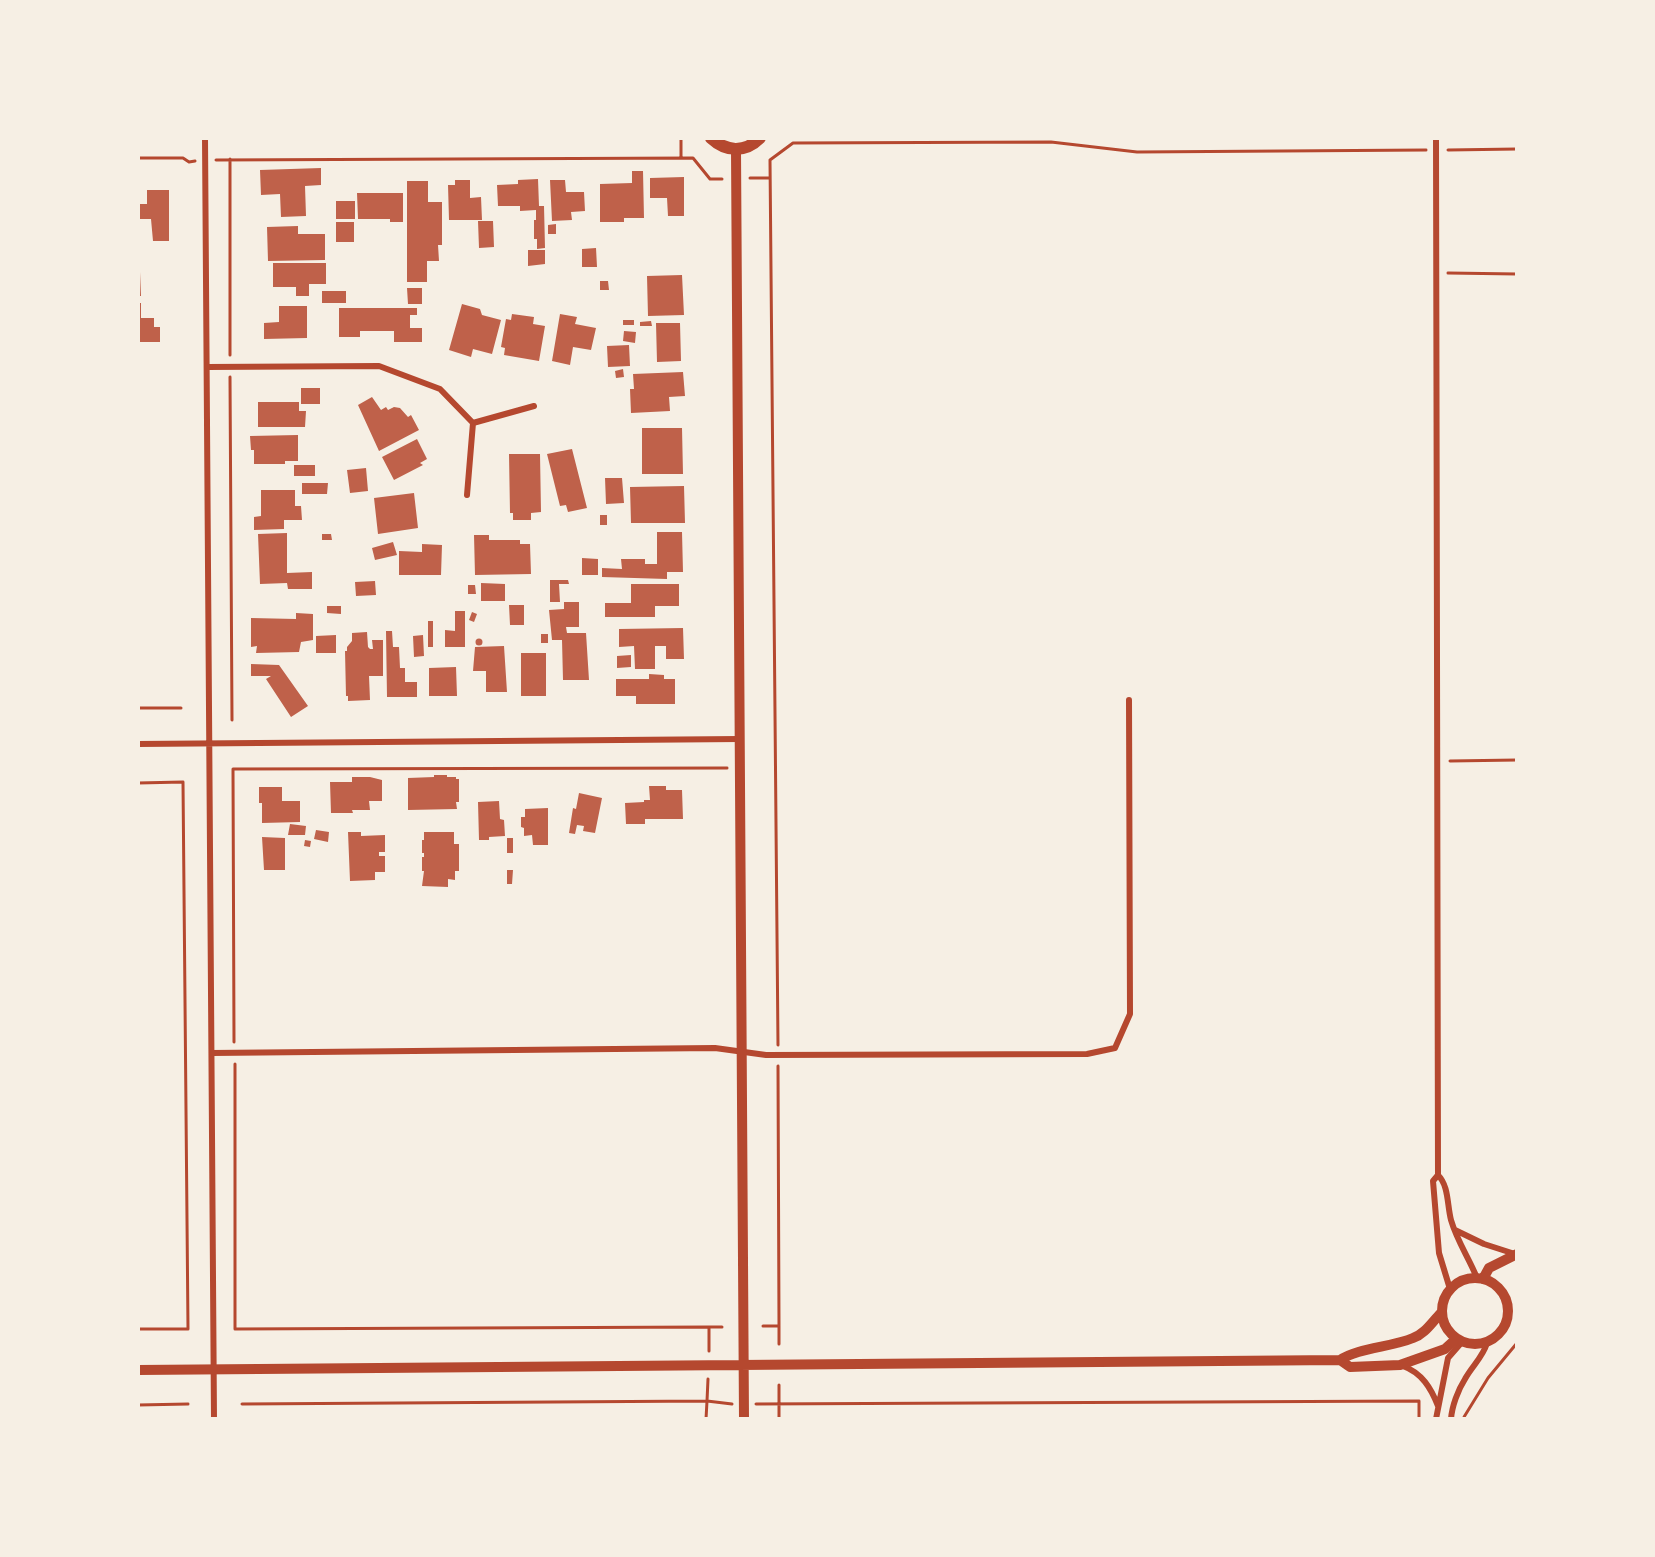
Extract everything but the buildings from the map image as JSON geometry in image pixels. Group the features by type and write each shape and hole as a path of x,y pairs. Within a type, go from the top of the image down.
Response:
{"main road":[{"path":"711,138 717,144 736,150 746,148 760,138"}],"street":[{"path":"205,138 214,1419"},
{"path":"1436,138 1438,1175 1432,1181 1439,1253 1450,1289"},
{"path":"736,150 744,1419"},
{"path":"207,367 379,366 440,389 473,423 467,495"},
{"path":"473,423 534,406"},
{"path":"212,1053 716,1048 778,1055 1087,1054 1115,1048 1130,1014 1129,700"},
{"path":"138,744 741,739"},
{"path":"1438,1175 1445,1181 1455,1230 1480,1278"},
{"path":"1455,1230 1484,1244 1517,1255"},
{"path":"1480,1278 1489,1268 1517,1255"},
{"path":"1480,1278 1500,1288 1508,1306 1506,1325 1498,1336 1474,1345 1459,1341 1446,1328 1442,1313 1445,1296 1450,1289 1464,1280 1480,1278"},
{"path":"1508,1306 1517,1294"},
{"path":"138,1370 1340,1360 1350,1354 1415,1338 1442,1313"},
{"path":"1340,1360 1350,1367 1400,1365 1445,1349 1459,1341"},
{"path":"1436,1419 1448,1358 1459,1341"},
{"path":"1450,1419 1464,1379 1485,1352 1487,1342"},
{"path":"1400,1365 1418,1374 1425,1381 1438,1407"}],"path":[{"path":"681,138 681,158"},
{"path":"792,138 793,144"},
{"path":"779,1344 770,160 793,144 1051,142 1137,152 1517,149"},
{"path":"138,158 183,158 189,162 230,159 693,158 710,179 770,178"},
{"path":"230,159 232,720"},
{"path":"1437,273 1517,274"},
{"path":"138,708 181,708"},
{"path":"1438,761 1517,760"},
{"path":"232,769 719,767 740,770"},
{"path":"138,783 183,782 188,1329 138,1329"},
{"path":"763,1326 778,1326"},
{"path":"706,1419 709,1327"},
{"path":"235,1329 722,1327"},
{"path":"1463,1419 1488,1378 1517,1344"},
{"path":"779,1385 779,1419"},
{"path":"242,1404 707,1401 744,1404 1419,1401 1419,1419"},
{"path":"138,1405 188,1404"}]}
